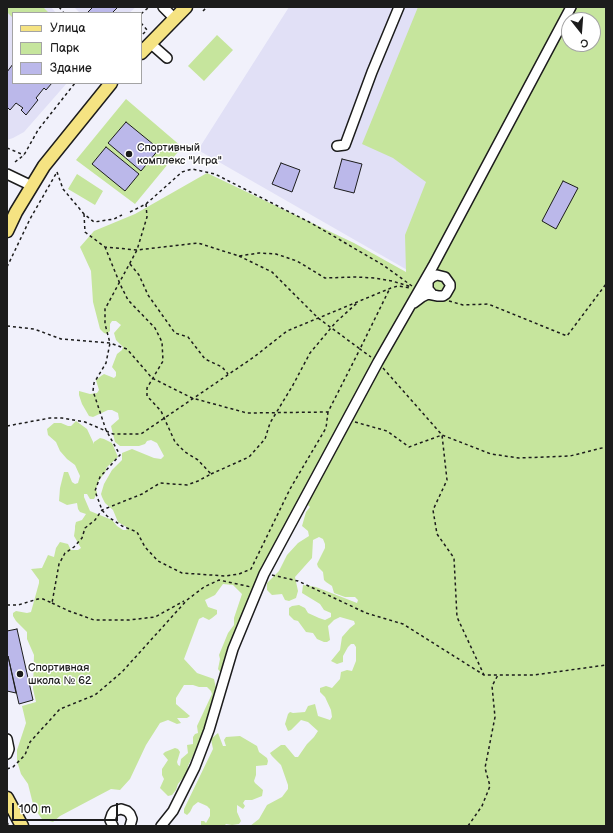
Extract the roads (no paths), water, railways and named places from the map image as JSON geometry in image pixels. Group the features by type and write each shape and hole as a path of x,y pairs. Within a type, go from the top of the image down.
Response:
{"main road":[{"path":"142,50 146,40 175,19 186,7"},
{"path":"7,231 16,212 44,166 110,84"},
{"path":"7,798 22,826"}],"street":[{"path":"163,7 175,19"},
{"path":"337,146 345,145 371,71 399,7"},
{"path":"162,826 173,811 195,767 209,730 233,649 264,574 378,362 433,266 571,7"},
{"path":"146,40 167,58"},
{"path":"7,174 32,186"},
{"path":"409,309 416,300 428,294 443,296 448,291 450,284 448,279 437,272 433,266"},
{"path":"433,295 428,289 428,281 432,277 442,275"},
{"path":"7,739 9,749 7,754"},
{"path":"113,826 110,820 112,814 114,811 121,809 127,810 130,814 132,819 130,826"}],"place":[{"name":"Спортивный комплекс \"Игра\"","path":"129,154"},
{"name":"Спортивная школа № 62","path":"20,674"}]}
